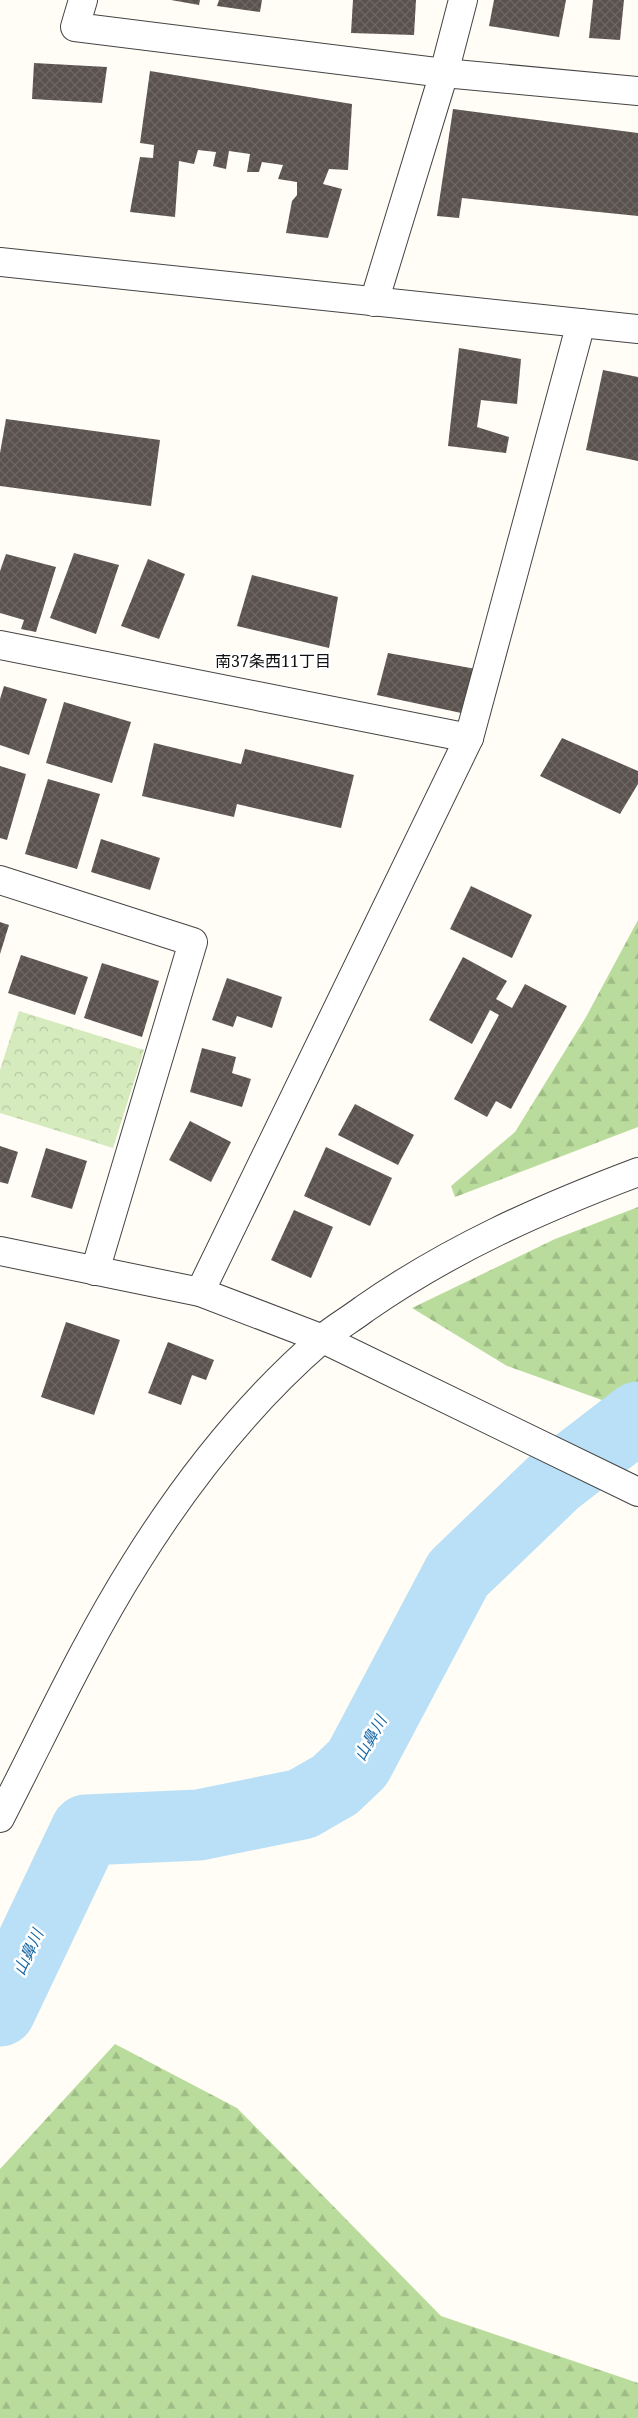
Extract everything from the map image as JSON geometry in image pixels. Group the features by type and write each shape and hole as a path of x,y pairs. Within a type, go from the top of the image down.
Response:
{"street":[{"path":"83,0 76,27 444,73 638,91"},
{"path":"374,302 444,73 463,0"},
{"path":"0,262 638,328"},
{"path":"200,1292 469,738 582,323"},
{"path":"0,645 469,738"},
{"path":"0,880 193,942 95,1271"},
{"path":"0,1818 102,1622 134,1565 198,1472 251,1409 323,1339 409,1278 449,1255 561,1201 638,1172"},
{"path":"0,1251 200,1292 323,1339 638,1492"}],"green space":[{"path":"638,920 638,1127 455,1197 451,1186 515,1132 586,1017"},
{"path":"19,1011 144,1050 113,1148 0,1113 0,1070"},
{"path":"638,1207 638,1413 507,1366 412,1308 555,1239"},
{"path":"115,2044 237,2108 441,2316 638,2383 638,2418 0,2418 0,2169"}],"building":[{"path":"171,0 200,0 199,5"},
{"path":"219,0 262,0 260,12 217,6"},
{"path":"353,0 416,0 414,35 351,33"},
{"path":"494,0 566,0 559,37 489,26"},
{"path":"593,0 624,0 620,40 589,38"},
{"path":"34,63 107,67 102,103 32,99"},
{"path":"150,71 352,104 348,170 329,169 323,184 342,189 328,238 286,233 292,201 297,195 297,182 278,179 283,165 262,162 259,172 247,172 250,154 229,151 226,169 213,166 216,152 198,150 194,164 179,161 175,217 130,212 140,157 153,158 154,145 140,143"},
{"path":"453,109 638,133 638,216 462,198 459,218 437,216"},
{"path":"459,348 521,359 517,404 481,400 477,427 509,437 506,453 448,446"},
{"path":"603,370 638,377 638,461 586,450"},
{"path":"6,419 160,440 151,506 0,486 0,453"},
{"path":"74,553 119,565 96,634 50,618"},
{"path":"6,554 56,567 36,632 21,629 24,620 0,613 0,571"},
{"path":"148,559 185,574 159,639 121,626"},
{"path":"252,575 338,597 329,648 237,626"},
{"path":"388,653 476,669 466,714 377,695"},
{"path":"4,686 47,699 29,755 0,745 0,699"},
{"path":"64,702 131,722 112,783 46,763"},
{"path":"562,738 638,771 638,784 620,814 540,776"},
{"path":"154,743 241,764 245,749 354,775 341,828 237,804 234,817 142,796"},
{"path":"0,766 26,774 7,840 0,838"},
{"path":"48,779 100,794 77,869 25,854"},
{"path":"101,839 160,858 150,890 91,872"},
{"path":"471,886 532,915 512,958 450,929"},
{"path":"0,922 9,925 0,954"},
{"path":"21,955 88,977 75,1015 8,993"},
{"path":"463,957 507,981 496,999 512,1008 525,984 567,1006 511,1109 496,1101 487,1117 454,1099 499,1015 490,1010 472,1044 429,1020"},
{"path":"102,963 159,981 142,1037 84,1018"},
{"path":"227,978 282,997 272,1028 237,1016 233,1027 212,1020"},
{"path":"202,1048 236,1057 232,1073 251,1079 242,1107 190,1092"},
{"path":"355,1104 414,1135 398,1165 338,1135"},
{"path":"190,1121 231,1142 211,1182 169,1160"},
{"path":"0,1146 18,1152 8,1184 0,1182"},
{"path":"326,1147 392,1178 370,1226 304,1196"},
{"path":"46,1148 87,1161 72,1209 31,1197"},
{"path":"294,1210 333,1227 311,1278 271,1260"},
{"path":"66,1322 120,1340 94,1415 41,1397"},
{"path":"168,1342 214,1360 206,1380 192,1375 181,1405 148,1393"}],"waterway":[{"name":"山鼻川","path":"0,2011 86,1830 199,1825 302,1804 335,1785 358,1763 458,1574 556,1480 638,1417"}],"district":[{"name":"南37条西11丁目","path":"273,661"}]}
